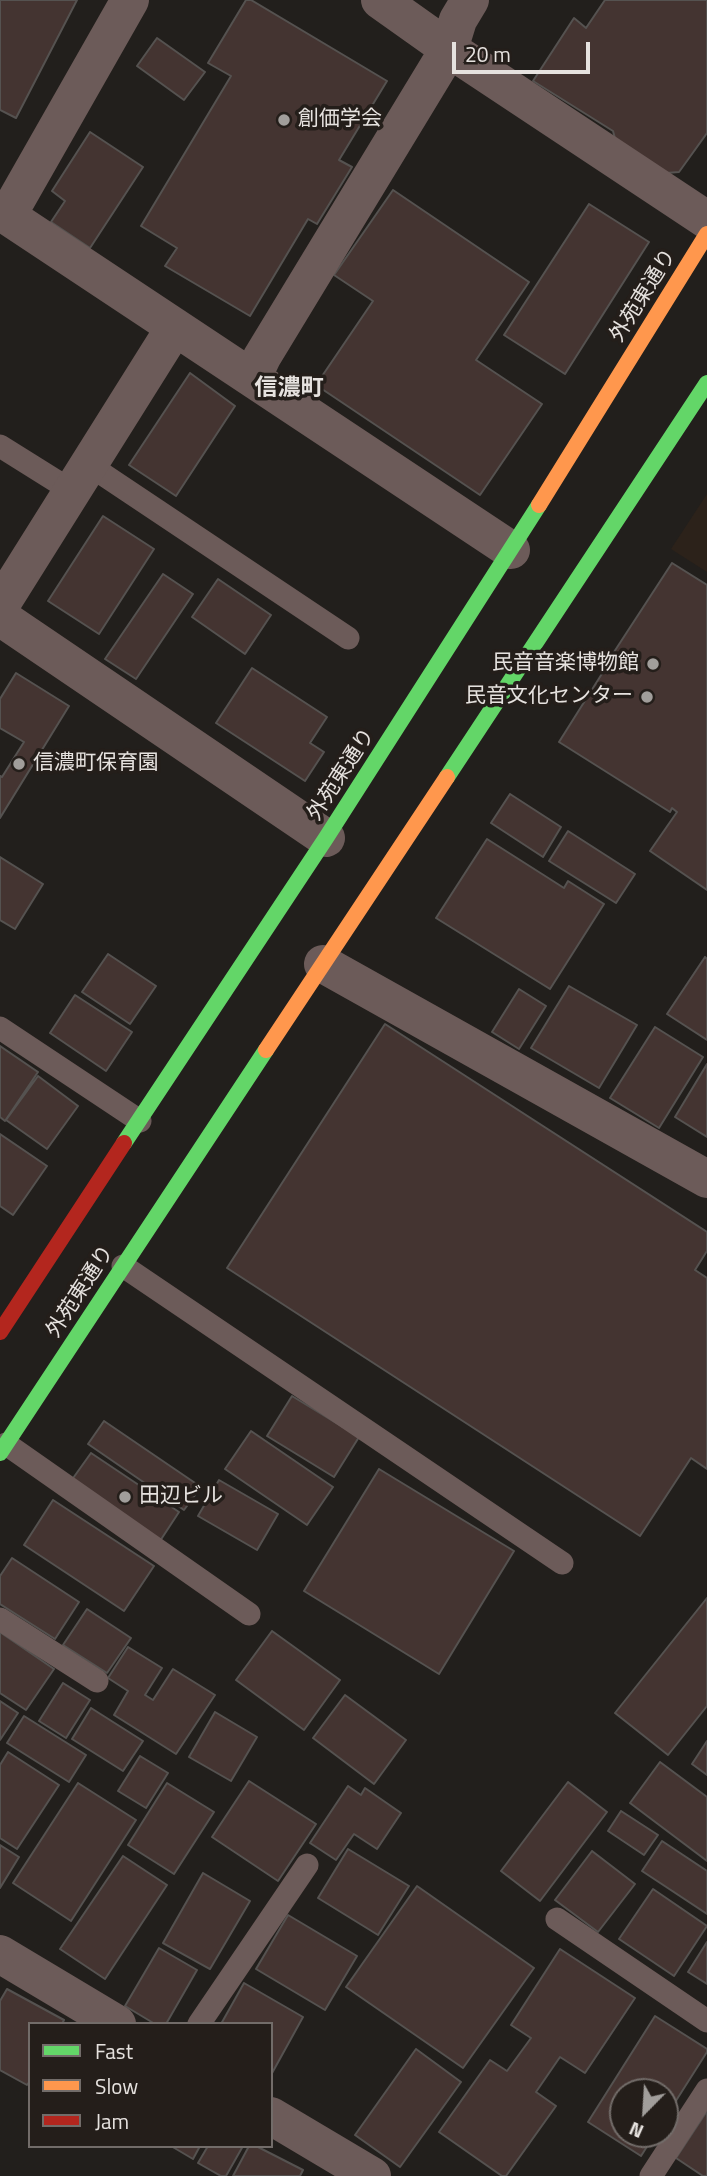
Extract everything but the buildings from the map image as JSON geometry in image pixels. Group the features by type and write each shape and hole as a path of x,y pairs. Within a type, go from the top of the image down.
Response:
{"main road":[{"name":"外苑東通り","path":"0,1332 326,838 511,550 707,233"},
{"name":"外苑東通り","path":"3,1449 707,383"}],"street":[{"path":"130,0 3,213 511,550"},
{"path":"380,0 449,50 707,220"},
{"path":"252,378 262,357 449,50 458,20 470,0"},
{"path":"0,606 176,327"},
{"path":"0,618 326,838"},
{"path":"324,964 707,1178"},
{"path":"0,1954 114,2022"},
{"path":"273,2117 372,2176"}],"lane":[{"path":"0,446 80,478 348,638"},
{"path":"0,1028 140,1121"},
{"path":"123,1266 562,1563"},
{"path":"3,1449 249,1614"},
{"path":"0,1619 97,1681"},
{"path":"200,2022 307,1865"},
{"path":"557,1919 707,2021"},
{"path":"651,2176 707,2090"}],"shaded area":[{"path":"707,494 707,572 671,549"}],"traffic: fast":[{"path":"447,777 707,383"},
{"path":"124,1143 326,838 539,505"},
{"path":"0,1453 266,1050"}],"traffic: slow":[{"path":"539,505 707,234"},
{"path":"266,1050 447,777"}],"traffic: jam":[{"path":"0,1332 124,1143"}],"place":[{"name":"創価学会","path":"284,120"},
{"name":"民音音楽博物館","path":"653,664"},
{"name":"民音文化センター","path":"647,697"},
{"name":"信濃町保育園","path":"19,764"},
{"name":"田辺ビル","path":"125,1497"}],"district":[{"name":"信濃町","path":"289,389"}]}
